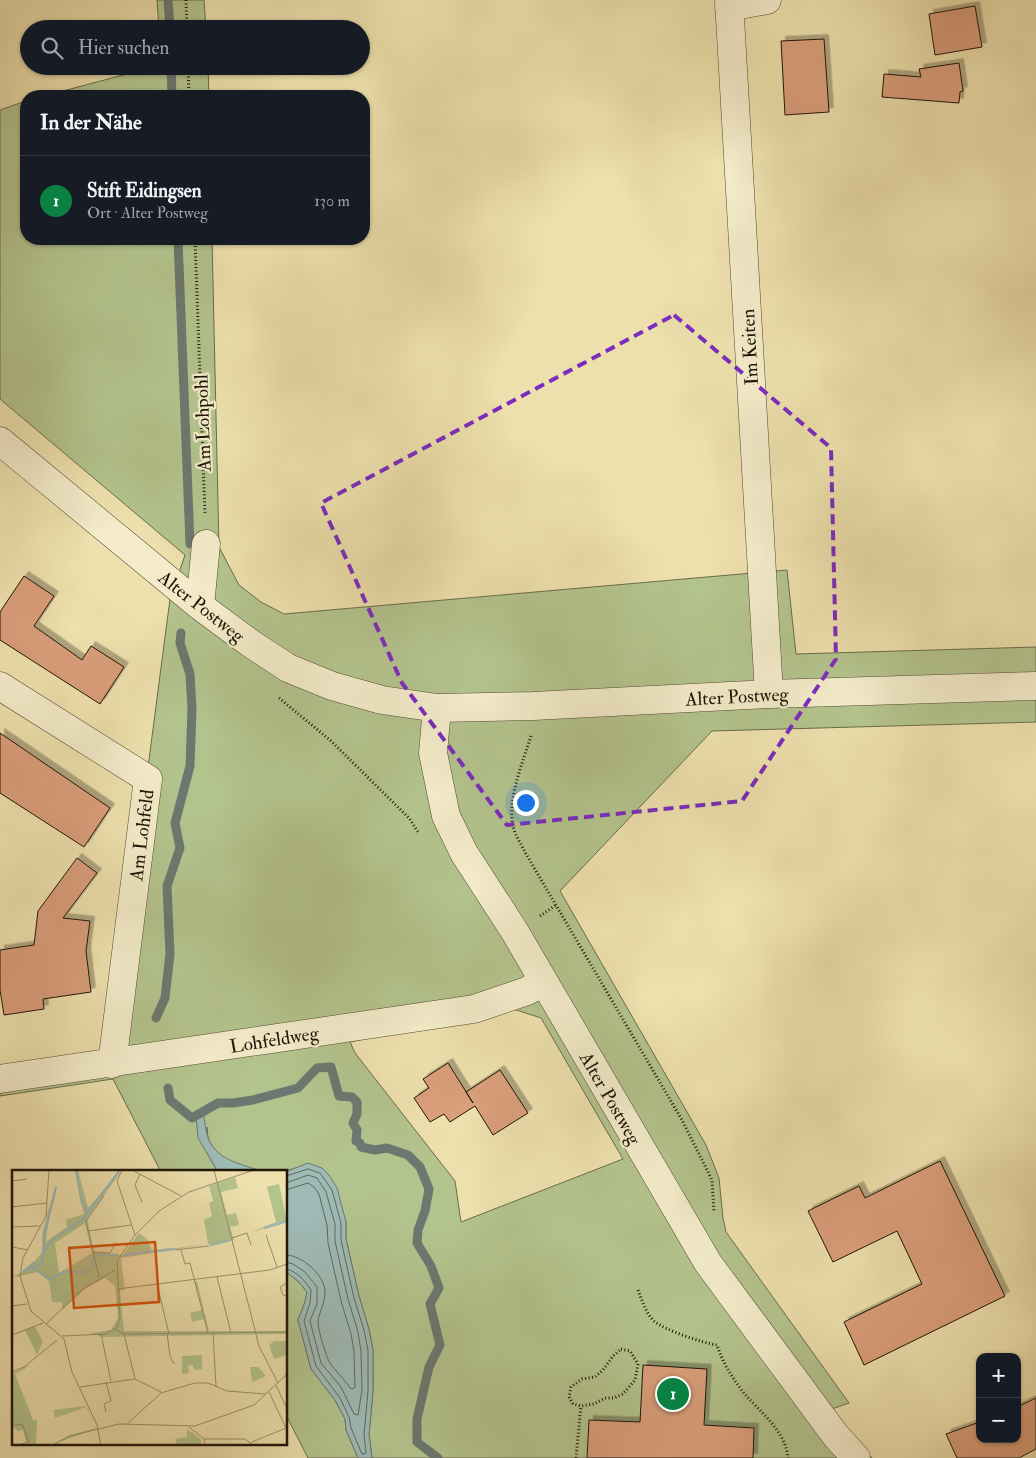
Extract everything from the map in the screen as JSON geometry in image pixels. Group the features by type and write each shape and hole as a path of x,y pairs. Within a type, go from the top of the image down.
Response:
{"street":[{"path":"729,3 768,0"},
{"name":"Im Keiten","path":"729,3 769,694"},
{"name":"Alter Postweg","path":"0,441 200,606 250,643 288,668 332,686 382,700 437,708 533,706 769,694 1036,686"},
{"path":"200,606 206,544"},
{"name":"Am Lohfeld","path":"0,686 148,779 112,1064"},
{"name":"Alter Postweg","path":"437,708 433,753 446,816 464,853 515,932 708,1263 836,1436 856,1458"},
{"name":"Lohfeldweg","path":"0,1079 112,1064 474,1009 527,991 543,982"}],"path":[{"path":"186,0 187,20"},
{"path":"189,75 190,90"},
{"name":"Am Lohpohl","path":"195,245 206,544"},
{"path":"277,697 330,740 409,818 420,834"},
{"path":"533,706 532,731 518,779 511,812 513,828 526,854 700,1154 712,1180 714,1214"},
{"path":"638,1290 643,1306 655,1322 706,1343 717,1345 723,1364 742,1390 778,1432 787,1450 788,1458"},
{"path":"621,1349 630,1351 638,1364 635,1380 623,1394 614,1398 606,1398 594,1404 581,1406 573,1404 570,1397 571,1387 582,1379 595,1377 621,1349"},
{"path":"576,1458 581,1406"}],"highlighted area":[{"path":"674,315 831,448 836,659 742,801 507,825 402,683 321,503"}],"green space":[{"path":"157,0 204,0 205,20 158,20"},
{"path":"123,75 208,75 209,90 67,90"},
{"path":"20,103 20,245 212,245 219,547 239,585 261,602 284,614 787,570 796,654 1036,647 1036,722 712,731 560,891 706,1145 719,1178 726,1232 849,1403 829,1410 872,1458 372,1458 369,1435 373,1391 373,1350 346,1239 346,1222 340,1205 292,1169 258,1170 224,1158 217,1153 211,1144 208,1138 207,1127 208,1155 217,1170 160,1170 113,1079 0,1096 0,1067 111,1050 170,599 185,555 0,399 0,110","holes":["510,1008 541,1018 623,1159 461,1222 455,1181 355,1053 350,1042"]},
{"path":"288,1274 298,1281 307,1292 298,1320 311,1369 335,1400 345,1419 346,1430 358,1458 308,1458 288,1419"}],"water":[{"path":"203,1113 208,1137 213,1147 219,1153 232,1161 257,1170 217,1170 198,1138 196,1117"},
{"path":"308,1163 322,1168 337,1188 346,1222 346,1239 373,1350 373,1391 369,1435 372,1458 358,1458 346,1430 345,1419 335,1400 311,1369 298,1320 307,1292 298,1281 288,1274 288,1171"}],"building":[{"path":"975,6 982,47 935,55 929,14"},
{"path":"824,39 829,112 785,115 781,41"},
{"path":"959,63 963,91 960,92 959,103 882,97 884,74 921,77 919,69"},
{"path":"24,576 54,596 34,626 82,660 91,646 124,667 100,704 0,640 0,612"},
{"path":"0,733 110,808 84,847 0,793"},
{"path":"77,858 97,873 63,918 90,921 86,951 91,992 43,999 44,1009 4,1015 0,990 0,950 34,945 38,911"},
{"path":"448,1063 466,1092 500,1070 528,1113 493,1135 475,1106 450,1122 444,1114 430,1122 414,1098 429,1088 423,1079"},
{"path":"940,1161 1005,1296 864,1365 844,1322 922,1284 897,1231 833,1262 808,1211 859,1186 865,1198"},
{"path":"643,1365 707,1369 704,1425 754,1428 753,1458 587,1458 589,1420 640,1422"},
{"path":"1036,1398 1036,1449 1019,1458 957,1458 946,1434 976,1423 976,1443 1021,1443 1021,1405"}],"waterway":[{"path":"168,0 169,20"},
{"path":"171,75 172,90"},
{"path":"178,245 190,544"},
{"path":"156,1018 165,998 170,954 167,886 180,848 175,823 190,766 192,709 190,674 180,643 181,633"},
{"path":"168,1088 170,1100 192,1118 218,1103 253,1100 298,1088 317,1068 331,1067 339,1096 352,1097 357,1102 357,1114 353,1123 357,1130 356,1141 360,1143 361,1147 375,1150 387,1148 408,1155 420,1167 429,1189 425,1211 418,1230 417,1243 431,1266 439,1288 430,1304 440,1345 429,1367 417,1419 417,1442 438,1458"}],"place":[{"name":"Stift Eidingsen","path":"673,1394"}]}
